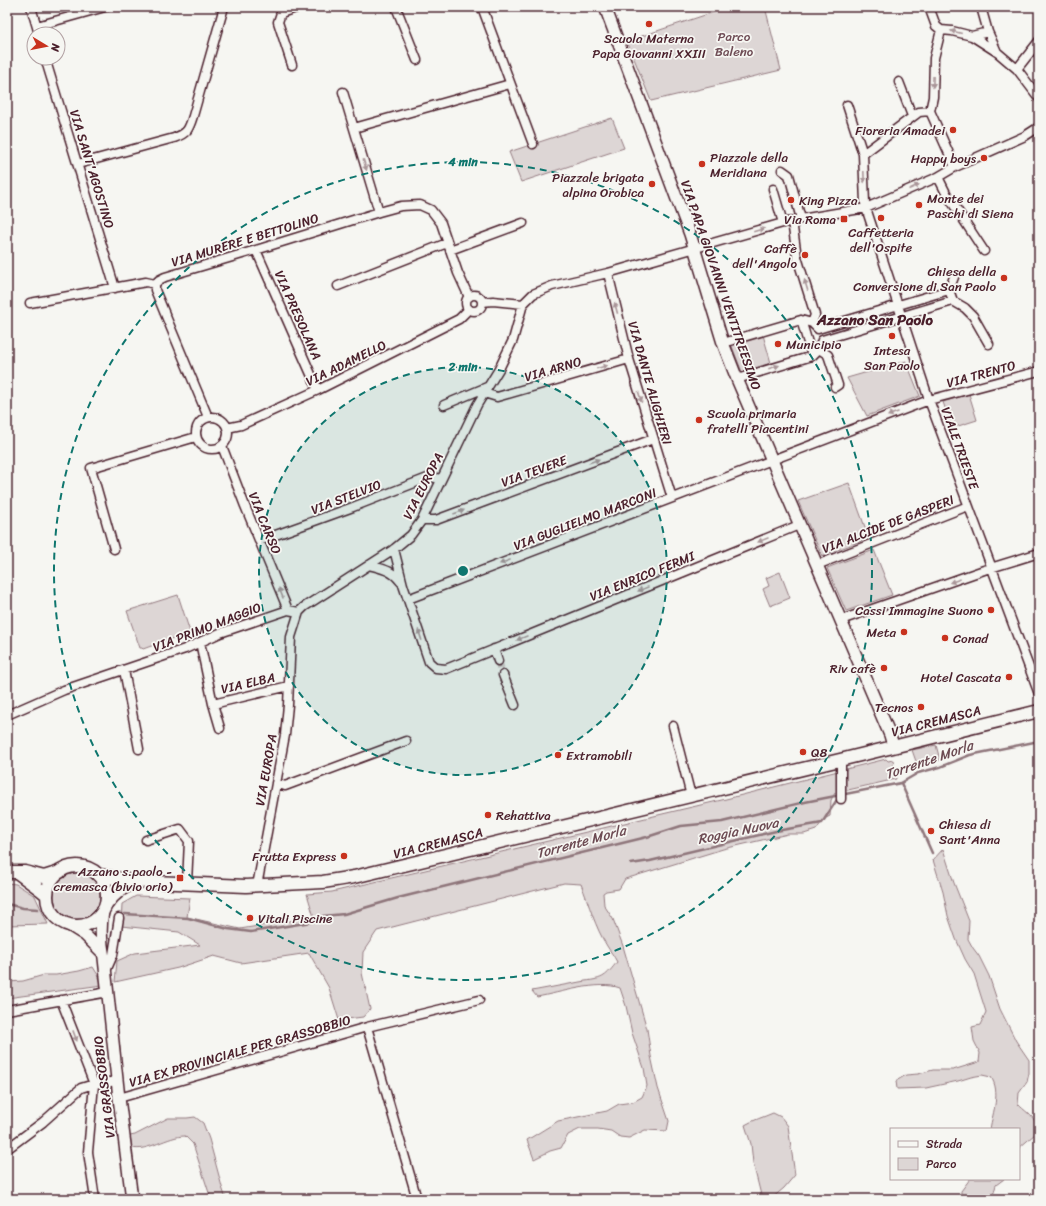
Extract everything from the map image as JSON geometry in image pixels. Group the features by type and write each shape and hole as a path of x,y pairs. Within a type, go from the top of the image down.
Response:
{"main road":[{"name":"VIA CREMASCA","path":"98,875 142,881 246,886 323,882 354,877 840,760 1039,710"},
{"path":"12,872 25,872 44,877 61,871 74,867 82,867 91,870 102,879 106,889 107,900 104,909 96,919 88,924 78,926 69,925 59,920 52,913 48,904 48,895 51,882 61,871"},
{"path":"12,872 48,895"},
{"name":"VIA CREMASCA","path":"104,909 110,899 122,889 128,885 142,881"}],"street":[{"path":"31,7 37,26"},
{"path":"50,26 105,7"},
{"path":"78,164 174,138 183,135 188,131 224,7"},
{"path":"292,65 278,22 281,13 299,7"},
{"path":"396,7 417,60"},
{"path":"482,7 533,144"},
{"name":"VIA PAPA GIOVANNI VENTITREESIMO","path":"605,7 695,249 723,343 737,379 890,735 893,746"},
{"path":"929,7 936,26 941,30 972,36 997,52 1017,68 1039,98"},
{"path":"981,7 988,32 997,52"},
{"path":"941,30 934,58 933,97 930,111 955,167"},
{"path":"972,36 988,32"},
{"path":"1017,68 1039,41"},
{"name":"VIA SANT'AGOSTINO","path":"47,66 115,288"},
{"path":"899,82 912,116"},
{"path":"354,128 510,84"},
{"path":"343,92 379,212"},
{"name":"VIALE TRIESTE","path":"848,105 863,154 866,208 929,400 1039,694"},
{"path":"863,154 912,116 919,112 930,111"},
{"path":"482,302 493,301 523,304 533,294 552,286 608,273 783,223 866,208 938,177 955,167 1025,136 1039,127"},
{"path":"782,170 789,175 801,219"},
{"path":"938,177 946,193 984,251"},
{"path":"773,189 783,223"},
{"name":"VIA MURERE E BETTOLINO","path":"30,303 146,282 155,284 165,277 379,212 401,206 420,204 430,210 441,223 458,273 469,297 466,303 469,309"},
{"path":"792,221 797,257 815,315 812,323"},
{"path":"338,286 448,246 523,223"},
{"name":"VIA PRESOLANA","path":"256,250 318,390"},
{"name":"VIA DANTE ALIGHIERI","path":"608,273 629,359 672,498"},
{"path":"954,277 949,290 953,301 965,308 973,316 989,344"},
{"path":"155,284 154,290 208,417"},
{"path":"818,329 949,290"},
{"path":"469,297 474,295 480,297 482,302 480,308 475,310 469,309"},
{"path":"822,340 953,301"},
{"name":"VIA EUROPA","path":"257,886 285,735 291,637 299,612 304,607 394,549 411,535 422,520 477,404 499,369 513,340 523,304"},
{"name":"VIA ADAMELLO","path":"227,428 241,425 318,390 459,319 469,309"},
{"path":"801,320 812,356"},
{"path":"723,343 801,320 812,323 818,329 822,340 819,349 812,356 737,379"},
{"path":"819,349 828,355 838,385 835,386"},
{"name":"VIA ARNO","path":"485,390 497,397 629,359"},
{"name":"VIA TRENTO","path":"772,460 929,400 1039,371"},
{"path":"444,405 485,390"},
{"path":"208,417 218,418 227,428 227,438 222,446 217,448 207,448 198,442 196,437 196,432 200,423 208,417"},
{"path":"114,549 92,468 196,437"},
{"name":"VIA TEVERE","path":"422,520 436,520 653,439"},
{"name":"VIA CARSO","path":"222,446 288,610"},
{"name":"VIA GUGLIELMO MARCONI","path":"408,599 772,460"},
{"name":"VIA STELVIO","path":"259,541 430,477 441,479"},
{"name":"VIA ALCIDE DE GASPERI","path":"817,565 968,506"},
{"name":"VIA ENRICO FERMI","path":"394,549 403,585 428,662 436,668 446,669 799,525"},
{"path":"841,620 1039,553"},
{"name":"VIA ENRICO FERMI","path":"369,565 390,571 403,585"},
{"name":"VIA PRIMO MAGGIO","path":"7,715 64,690 185,648 220,633 288,610 299,612"},
{"name":"VIA ELBA","path":"200,642 212,704 220,728"},
{"path":"494,649 498,661"},
{"path":"124,670 139,749"},
{"path":"503,675 515,705"},
{"name":"VIA ELBA","path":"212,704 289,686"},
{"path":"673,726 691,796"},
{"path":"276,783 285,786 406,741"},
{"path":"840,760 842,799"},
{"path":"146,840 180,830 189,840 187,883"},
{"name":"VIA GRASSOBBIO","path":"104,909 101,923 102,952 106,971 119,1098 132,1199"},
{"name":"VIA GRASSOBBIO","path":"106,971 113,955 119,918"},
{"path":"69,925 85,935 102,952"},
{"path":"7,1010 108,992"},
{"path":"61,1000 94,1084 88,1148 96,1199"},
{"name":"VIA EX PROVINCIALE PER GRASSOBBIO","path":"119,1098 367,1027 479,1000"},
{"name":"VIA EX PROVINCIALE PER GRASSOBBIO","path":"367,1027 417,1199"},
{"path":"7,1149 43,1122 81,1088 118,1080"}],"green space":[{"name":"Parco Baleno","path":"729,7 765,7 781,70 651,101 627,41"},
{"path":"612,118 624,148 521,182 509,152"},
{"path":"763,335 771,363 742,372 731,344"},
{"path":"906,361 920,396 867,416 847,378"},
{"path":"969,394 977,420 952,428 943,402"},
{"path":"849,483 869,538 822,556 798,501"},
{"path":"874,550 892,595 846,611 827,568"},
{"path":"780,572 790,598 770,606 763,589 769,586 766,578"},
{"path":"178,595 190,632 143,649 140,648 127,611"},
{"path":"936,745 940,760 918,767 912,750"},
{"path":"886,759 888,761 893,760 896,779 835,793 831,800 830,816 824,819 816,830 804,834 788,834 723,849 625,879 619,889 606,891 603,893 604,905 613,919 623,946 647,1029 658,1088 669,1121 667,1131 645,1130 629,1138 620,1137 611,1131 580,1129 568,1135 561,1148 550,1151 534,1159 527,1140 558,1121 607,1111 619,1104 633,1102 642,1097 647,1086 644,1068 632,1033 620,988 601,985 590,986 537,997 532,991 601,978 607,974 617,962 599,931 581,884 564,883 377,931 363,952 362,973 370,1009 363,1017 339,1020 329,988 309,953 241,963 214,956 178,968 115,982 117,961 135,953 200,945 179,932 121,926 122,904 136,896 190,898 187,917 240,929 314,917 307,894 332,892 726,799"},
{"path":"943,849 954,883 969,921 968,939 989,976 1000,1009 1016,1041 1029,1060 1027,1082 1019,1093 1018,1104 1035,1121 1035,1134 1020,1147 1020,1128 990,1128 996,1096 994,1083 991,1077 982,1075 926,1088 897,1089 896,1081 906,1075 918,1074 933,1070 953,1070 979,1062 980,1053 974,1041 972,1027 980,1025 986,1012 974,974 956,939 948,916 943,892 933,860"},
{"path":"72,873 82,873 90,877 96,883 100,891 100,901 96,909 90,915 82,919 72,919 64,915 58,909 54,901 54,891 58,883 64,877"},
{"path":"7,883 16,884 35,896 48,924 7,925"},
{"path":"93,967 102,985 7,998 7,982 23,981 44,975 56,975"},
{"path":"773,1113 781,1117 788,1126 795,1175 784,1188 771,1199 763,1199 753,1163 751,1144 745,1125"},
{"path":"195,1117 203,1123 226,1199 211,1199 193,1144 185,1136 172,1138 144,1148 132,1148 130,1136 135,1135 168,1118"},
{"path":"969,1180 1003,1180 996,1185 992,1199 961,1199 961,1191"}],"waterway":[{"name":"Torrente Morla","path":"125,914 188,918 228,929 251,932 311,922 323,916 344,914 398,898 647,837 681,826 722,822 805,802 901,783 918,773 940,767 970,755 1039,741"},
{"path":"901,783 932,853"},
{"name":"Roggia Nuova","path":"631,864 650,861 776,831 822,823 838,798"},
{"name":"Torrente Morla","path":"7,904 23,908 38,909"}],"tunnel":[{"path":"498,661 503,675"}],"place":[{"name":"Scuola Materna Papa Giovanni XXIII","path":"649,24"},
{"name":"Fioreria Amadei","path":"953,130"},
{"name":"Happy boys","path":"984,158"},
{"name":"Piazzale della Meridiana","path":"702,164"},
{"name":"Piazzale brigata alpina Orobica","path":"652,184"},
{"name":"King Pizza","path":"791,200"},
{"name":"Monte dei Paschi di Siena","path":"919,205"},
{"name":"Caffetteria dell'Ospite","path":"881,218"},
{"name":"Via Roma","path":"844,219"},
{"name":"Caffè dell'Angolo","path":"805,255"},
{"name":"Chiesa della Conversione di San Paolo","path":"1004,278"},
{"name":"Intesa San Paolo","path":"892,336"},
{"name":"Municipio","path":"778,344"},
{"name":"Scuola primaria fratelli Piacentini","path":"699,420"},
{"name":"Cassi Immagine Suono","path":"991,610"},
{"name":"Meta","path":"904,632"},
{"name":"Conad","path":"945,638"},
{"name":"Riv cafè","path":"884,668"},
{"name":"Hotel Cascata","path":"1009,677"},
{"name":"Tecnos","path":"921,707"},
{"name":"Q8","path":"803,752"},
{"name":"Extramobili","path":"558,755"},
{"name":"Rehattiva","path":"488,815"},
{"name":"Chiesa di Sant'Anna","path":"931,831"},
{"name":"Frutta Express","path":"344,856"},
{"name":"Azzano s.paolo - cremasca (bivio orio)","path":"180,878"},
{"name":"Vitali Piscine","path":"250,918"}],"district":[{"name":"Azzano San Paolo","path":"875,320"}]}
